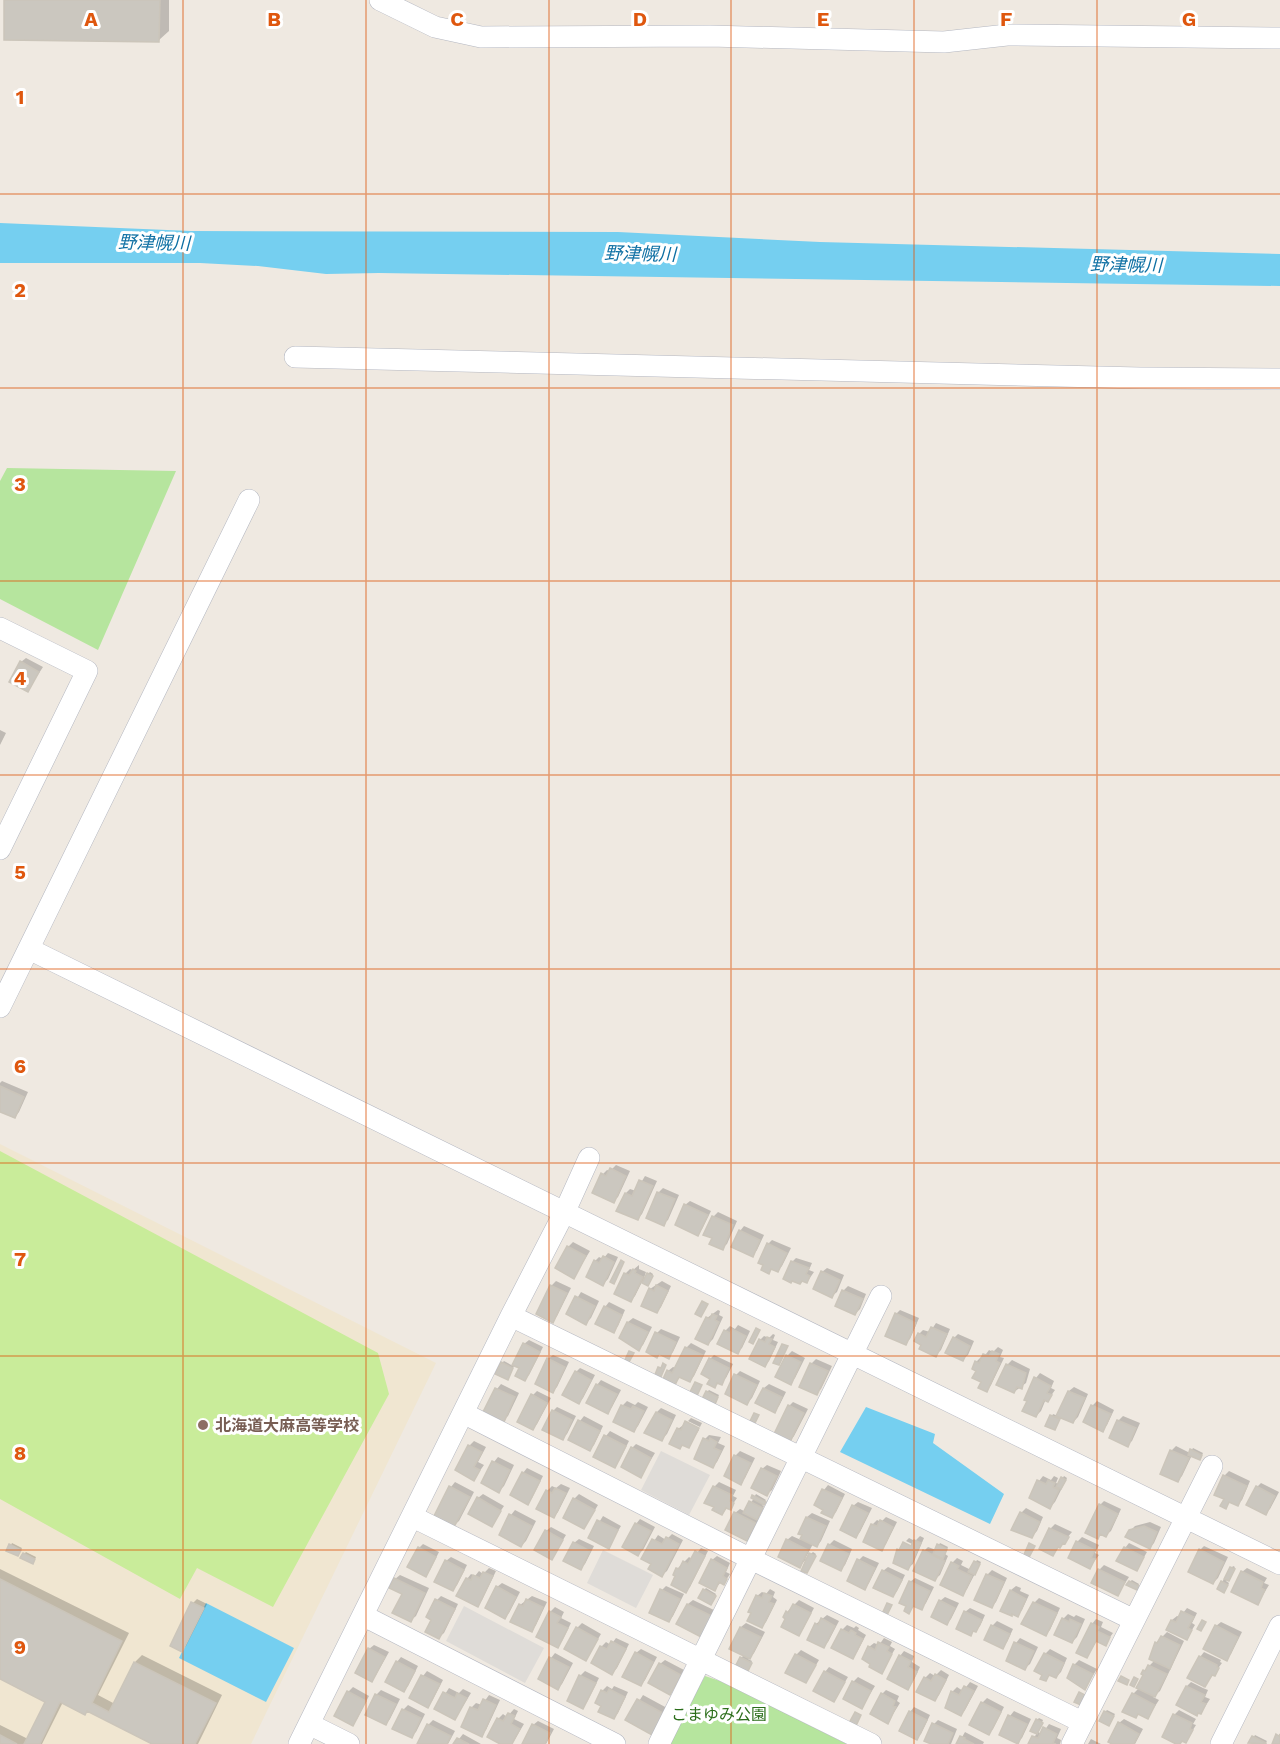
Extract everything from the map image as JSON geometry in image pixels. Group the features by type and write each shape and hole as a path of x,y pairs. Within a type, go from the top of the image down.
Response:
{"street":[{"path":"380,0 435,27 481,37 710,36 944,42 1007,35 1280,38"},
{"path":"295,357 1140,378 1280,379"},
{"path":"0,1007 249,500"},
{"path":"0,849 87,671 2,634"},
{"path":"29,949 1280,1564"},
{"path":"299,1744 565,1211 589,1158"},
{"path":"659,1744 881,1296"},
{"path":"511,1316 1134,1620"},
{"path":"463,1413 751,1559 1082,1722"},
{"path":"1072,1744 1212,1466"},
{"path":"413,1517 871,1744"},
{"path":"364,1616 615,1744"},
{"path":"1221,1744 1280,1626"},
{"path":"309,1724 349,1744"}],"shaded area":[{"name":"北海道大麻高等学校","path":"0,1144 436,1363 251,1744 0,1744"},
{"path":"661,1451 710,1475 689,1515 641,1490"},
{"path":"603,1550 653,1575 636,1608 587,1583"},
{"path":"464,1606 544,1648 525,1683 446,1641"}],"green space":[{"path":"7,468 176,471 98,650 0,599 0,481"},
{"name":"北海道大麻高等学校","path":"0,1151 378,1353 389,1394 273,1607 197,1568 180,1599 0,1499"},
{"name":"こまゆみ公園","path":"705,1676 720,1681 847,1744 668,1744"}],"water":[{"name":"野津幌川","path":"0,223 191,231 618,232 820,242 1280,254 1280,286 326,274 258,266 200,263 0,263"},
{"path":"866,1407 935,1434 933,1443 1004,1494 990,1524 840,1452"},
{"path":"206,1603 294,1648 266,1702 179,1658"}],"building":[{"path":"4,0 160,0 159,42 4,40"},
{"path":"20,661 39,672 28,692 9,682"},
{"path":"0,1086 24,1097 15,1118 0,1112"},
{"path":"610,1168 626,1176 614,1203 592,1193 601,1173 606,1176"},
{"path":"639,1180 653,1186 638,1220 616,1211 625,1193 632,1196"},
{"path":"657,1192 675,1199 664,1226 646,1218"},
{"path":"684,1204 708,1215 698,1236 675,1225"},
{"path":"712,1216 733,1225 723,1250 709,1244 712,1238 703,1235"},
{"path":"739,1230 760,1240 753,1257 731,1247"},
{"path":"767,1243 787,1253 778,1272 771,1269 769,1274 761,1270 763,1265 758,1263"},
{"path":"567,1246 586,1256 574,1279 555,1268"},
{"path":"603,1256 614,1262 603,1286 586,1277 594,1260 599,1263"},
{"path":"621,1260 624,1262 614,1284 610,1282"},
{"path":"791,1261 809,1268 806,1274 810,1276 807,1283 802,1281 800,1284 792,1281 791,1283 783,1279"},
{"path":"633,1269 635,1273 643,1277 631,1302 614,1294 624,1273 629,1275"},
{"path":"821,1271 840,1280 832,1298 813,1289"},
{"path":"647,1273 653,1276 648,1286 642,1283"},
{"path":"550,1285 567,1293 553,1323 536,1314"},
{"path":"656,1285 668,1291 657,1313 641,1306 649,1288 654,1291"},
{"path":"842,1290 863,1299 855,1315 835,1306"},
{"path":"575,1296 595,1306 586,1325 566,1314"},
{"path":"702,1301 708,1304 701,1317 695,1314"},
{"path":"604,1306 622,1315 614,1333 595,1324"},
{"path":"895,1313 916,1323 906,1345 885,1336"},
{"path":"712,1314 717,1316 715,1320 719,1322 708,1345 695,1339 706,1317 710,1319"},
{"path":"627,1322 648,1332 639,1351 619,1338"},
{"path":"931,1327 947,1334 936,1357 919,1349 921,1345 914,1341 918,1333 926,1337"},
{"path":"756,1328 760,1330 753,1344 749,1342"},
{"path":"732,1329 746,1336 738,1354 717,1344 724,1330 730,1333"},
{"path":"655,1332 676,1342 669,1359 659,1354 657,1358 646,1352"},
{"path":"767,1337 772,1339 769,1344 775,1347 765,1367 749,1359 759,1339 765,1342"},
{"path":"953,1337 970,1346 963,1361 945,1353"},
{"path":"523,1343 540,1352 525,1381 515,1376 519,1368 512,1365"},
{"path":"782,1344 788,1346 779,1365 773,1363"},
{"path":"685,1347 703,1355 690,1382 679,1377 675,1385 663,1379 667,1370 672,1373"},
{"path":"629,1351 634,1353 628,1364 624,1362"},
{"path":"992,1351 999,1354 996,1361 1000,1363 987,1392 978,1388 981,1382 972,1378 976,1371 972,1369 975,1361 979,1363 983,1354 989,1356"},
{"path":"786,1355 801,1362 791,1385 775,1377"},
{"path":"547,1358 565,1367 553,1393 535,1384"},
{"path":"709,1358 729,1368 722,1385 717,1383 715,1388 707,1384 710,1379 701,1374"},
{"path":"501,1362 513,1368 508,1380 495,1374"},
{"path":"663,1363 666,1365 660,1379 654,1377 658,1367 661,1368"},
{"path":"810,1363 828,1371 817,1395 799,1387"},
{"path":"1006,1364 1026,1373 1022,1389 1017,1387 1014,1393 996,1385"},
{"path":"575,1371 591,1380 579,1404 562,1395"},
{"path":"734,1374 757,1385 747,1405 725,1394"},
{"path":"1034,1377 1051,1386 1047,1393 1052,1395 1048,1402 1044,1400 1036,1417 1022,1411"},
{"path":"695,1382 702,1385 696,1398 689,1394"},
{"path":"596,1384 617,1394 608,1414 586,1403"},
{"path":"495,1388 515,1397 504,1422 483,1412"},
{"path":"763,1388 782,1397 775,1413 755,1403"},
{"path":"706,1391 718,1397 714,1407 701,1401"},
{"path":"1068,1391 1085,1398 1073,1423 1056,1416"},
{"path":"531,1394 547,1403 533,1430 517,1422"},
{"path":"621,1405 631,1409 633,1406 644,1411 634,1432 613,1422"},
{"path":"788,1405 804,1413 790,1442 774,1434"},
{"path":"1091,1405 1111,1414 1103,1432 1083,1422"},
{"path":"552,1410 572,1420 563,1440 542,1430"},
{"path":"656,1412 672,1420 662,1441 644,1433"},
{"path":"754,1413 759,1415 755,1423 750,1421"},
{"path":"1050,1415 1060,1419 1055,1430 1045,1426"},
{"path":"578,1420 600,1431 590,1451 568,1440"},
{"path":"1117,1420 1136,1428 1128,1447 1109,1438"},
{"path":"685,1421 699,1428 689,1448 682,1445 680,1449 669,1444 677,1428 681,1430"},
{"path":"604,1435 626,1446 615,1468 593,1457"},
{"path":"703,1438 709,1441 710,1438 717,1442 714,1448 721,1451 713,1468 694,1459"},
{"path":"468,1445 482,1452 474,1467 480,1470 474,1481 455,1470"},
{"path":"631,1447 651,1458 641,1478 621,1467"},
{"path":"1190,1449 1202,1455 1200,1460 1188,1455"},
{"path":"1170,1450 1189,1458 1178,1482 1160,1474"},
{"path":"734,1455 751,1463 741,1485 724,1476"},
{"path":"492,1461 510,1470 499,1493 481,1483"},
{"path":"761,1468 777,1476 767,1496 751,1488"},
{"path":"522,1472 540,1481 528,1505 510,1495"},
{"path":"1223,1475 1247,1486 1238,1506 1229,1502 1226,1509 1220,1506 1224,1499 1214,1495"},
{"path":"1061,1477 1066,1480 1061,1489 1056,1487"},
{"path":"1037,1480 1046,1484 1048,1480 1055,1483 1053,1487 1059,1490 1050,1509 1029,1498"},
{"path":"449,1486 470,1497 454,1527 434,1516"},
{"path":"713,1486 732,1495 730,1501 734,1503 731,1510 726,1508 722,1515 712,1510 714,1507 704,1503"},
{"path":"1256,1486 1275,1496 1266,1515 1246,1505"},
{"path":"555,1488 566,1493 554,1518 536,1509 546,1490 552,1493"},
{"path":"822,1489 842,1498 832,1518 821,1513 823,1510 814,1505"},
{"path":"752,1495 766,1502 764,1505 751,1498"},
{"path":"477,1497 501,1511 492,1527 468,1514"},
{"path":"573,1498 595,1510 584,1529 563,1518"},
{"path":"749,1501 763,1508 757,1520 743,1513"},
{"path":"1099,1504 1118,1514 1106,1537 1100,1534 1098,1539 1085,1533"},
{"path":"852,1505 868,1513 856,1538 840,1530"},
{"path":"734,1512 756,1523 747,1541 725,1530"},
{"path":"1020,1512 1040,1522 1032,1538 1011,1530"},
{"path":"509,1514 532,1526 521,1547 499,1535"},
{"path":"806,1517 826,1526 817,1547 800,1539 802,1535 798,1534"},
{"path":"597,1520 618,1530 609,1549 588,1538"},
{"path":"880,1520 893,1527 882,1551 863,1542 871,1524 877,1526"},
{"path":"635,1523 651,1531 638,1556 622,1547"},
{"path":"1144,1526 1157,1532 1150,1549 1125,1537 1129,1530"},
{"path":"1049,1528 1069,1537 1065,1544 1058,1547 1053,1556 1039,1549"},
{"path":"545,1530 563,1540 552,1560 534,1550"},
{"path":"666,1537 679,1544 662,1577 648,1569 651,1564 641,1559 652,1539 662,1544"},
{"path":"786,1539 808,1550 800,1568 778,1557"},
{"path":"914,1540 921,1543 908,1570 893,1563 897,1549 899,1550 903,1542 911,1546"},
{"path":"1076,1541 1095,1550 1091,1558 1095,1559 1090,1569 1068,1558"},
{"path":"573,1542 590,1551 581,1570 563,1561"},
{"path":"1029,1543 1035,1546 1027,1561 1022,1559"},
{"path":"9,1544 21,1550 18,1556 6,1551"},
{"path":"828,1544 849,1554 841,1571 820,1561"},
{"path":"937,1544 947,1549 943,1559 933,1554"},
{"path":"418,1547 436,1557 426,1577 407,1567"},
{"path":"1124,1547 1144,1557 1137,1571 1116,1561"},
{"path":"1199,1549 1224,1562 1213,1584 1188,1572"},
{"path":"923,1550 945,1561 935,1581 913,1571"},
{"path":"695,1551 705,1556 686,1593 671,1585 675,1576 673,1575 683,1561 688,1564"},
{"path":"23,1553 35,1559 33,1564 20,1558"},
{"path":"809,1553 816,1556 807,1573 801,1571"},
{"path":"711,1559 727,1568 723,1576 727,1579 724,1585 719,1582 715,1591 699,1583"},
{"path":"857,1559 875,1568 865,1590 847,1581"},
{"path":"445,1560 464,1570 453,1591 434,1582"},
{"path":"974,1561 980,1564 975,1575 968,1572"},
{"path":"951,1562 959,1566 957,1569 972,1576 963,1596 940,1585"},
{"path":"1230,1567 1235,1569 1229,1581 1224,1579"},
{"path":"1098,1569 1125,1582 1118,1596 1091,1583"},
{"path":"882,1570 902,1580 893,1597 873,1588"},
{"path":"1241,1571 1263,1582 1261,1588 1265,1590 1258,1605 1231,1592"},
{"path":"483,1572 493,1576 478,1607 456,1596 466,1578 471,1580 473,1575 480,1578"},
{"path":"986,1574 1004,1582 992,1608 974,1600"},
{"path":"394,1578 425,1593 411,1622 392,1613 402,1594 389,1588"},
{"path":"0,1579 122,1641 92,1703 109,1712 134,1662 216,1703 195,1744 152,1744 87,1711 85,1715 60,1702 40,1744 24,1744 45,1702 0,1679"},
{"path":"909,1581 930,1591 922,1610 913,1606 909,1614 904,1611 906,1606 899,1603"},
{"path":"1129,1581 1139,1586 1137,1590 1126,1585"},
{"path":"1221,1581 1228,1585 1224,1593 1217,1589"},
{"path":"496,1586 516,1597 505,1619 485,1608"},
{"path":"660,1589 680,1599 669,1622 649,1613"},
{"path":"703,1589 716,1596 711,1605 698,1598"},
{"path":"1010,1590 1026,1599 1018,1617 1000,1611"},
{"path":"764,1593 772,1596 769,1602 774,1604 762,1628 747,1621 751,1613 748,1612 756,1595 762,1598"},
{"path":"435,1599 455,1609 439,1639 425,1632 431,1620 426,1617"},
{"path":"526,1599 543,1607 532,1632 510,1622 519,1604 523,1606"},
{"path":"939,1600 955,1608 947,1625 931,1617"},
{"path":"191,1602 204,1608 182,1652 170,1646"},
{"path":"1033,1602 1057,1613 1046,1636 1021,1624"},
{"path":"887,1603 892,1605 886,1617 882,1614"},
{"path":"687,1604 712,1616 701,1637 676,1624"},
{"path":"793,1604 811,1613 799,1636 781,1627 786,1611 788,1613"},
{"path":"549,1611 561,1617 557,1623 568,1628 558,1648 536,1637"},
{"path":"964,1611 982,1620 976,1632 973,1631 971,1636 956,1629"},
{"path":"1181,1611 1194,1617 1188,1628 1192,1630 1187,1640 1166,1630 1171,1620 1176,1622"},
{"path":"821,1618 835,1626 824,1648 807,1640 815,1623 818,1625"},
{"path":"1062,1618 1081,1624 1072,1643 1054,1635"},
{"path":"1202,1620 1206,1622 1201,1631 1197,1629"},
{"path":"1091,1623 1099,1627 1097,1631 1110,1637 1106,1646 1096,1641 1087,1658 1076,1653"},
{"path":"991,1625 1010,1634 1003,1649 984,1640"},
{"path":"1215,1625 1238,1637 1227,1661 1203,1649"},
{"path":"576,1627 598,1639 586,1661 564,1649"},
{"path":"740,1627 761,1637 750,1659 729,1649"},
{"path":"841,1629 849,1633 851,1630 863,1639 853,1659 831,1648"},
{"path":"1161,1636 1180,1645 1170,1669 1149,1659 1155,1642 1157,1643"},
{"path":"611,1641 626,1649 612,1675 591,1663 600,1646 607,1649"},
{"path":"878,1642 889,1647 887,1651 892,1654 882,1674 869,1667 870,1664 862,1659 868,1646 875,1650"},
{"path":"1014,1642 1034,1651 1025,1670 1006,1661"},
{"path":"368,1648 385,1657 372,1682 355,1673"},
{"path":"635,1652 653,1662 641,1686 622,1677"},
{"path":"1044,1653 1064,1663 1056,1678 1049,1675 1046,1681 1040,1679 1042,1675 1034,1671"},
{"path":"795,1654 816,1665 806,1683 785,1673"},
{"path":"899,1655 911,1661 908,1667 917,1672 908,1690 887,1679"},
{"path":"1199,1656 1219,1668 1205,1687 1187,1678"},
{"path":"549,1657 569,1667 558,1690 538,1679"},
{"path":"740,1657 752,1663 747,1673 735,1667"},
{"path":"396,1661 415,1671 404,1692 385,1682"},
{"path":"659,1663 681,1675 670,1695 648,1683"},
{"path":"1073,1664 1093,1674 1085,1690 1067,1678"},
{"path":"1148,1665 1167,1674 1155,1697 1136,1688 1143,1675 1141,1674 1143,1670 1145,1671"},
{"path":"824,1671 845,1682 834,1702 813,1691"},
{"path":"935,1674 946,1680 935,1701 916,1692 924,1677 931,1681"},
{"path":"421,1675 440,1684 428,1708 409,1698"},
{"path":"579,1675 596,1683 583,1709 567,1701"},
{"path":"1121,1676 1129,1680 1127,1685 1118,1681"},
{"path":"1134,1677 1138,1679 1134,1687 1130,1685"},
{"path":"852,1681 871,1691 862,1709 843,1699"},
{"path":"964,1686 974,1691 961,1716 945,1708 951,1691 959,1695"},
{"path":"1186,1686 1205,1695 1201,1702 1206,1704 1201,1714 1198,1713 1197,1716 1176,1705"},
{"path":"609,1689 625,1697 614,1719 598,1712 601,1706 595,1703 601,1690 607,1693"},
{"path":"347,1691 366,1701 353,1726 334,1716"},
{"path":"443,1692 455,1698 457,1693 467,1698 455,1720 434,1709"},
{"path":"1079,1692 1085,1695 1081,1705 1074,1702"},
{"path":"881,1693 895,1701 893,1706 896,1707 888,1724 870,1714"},
{"path":"1132,1693 1155,1705 1148,1719 1138,1714 1136,1718 1122,1712"},
{"path":"375,1694 396,1704 386,1725 365,1715"},
{"path":"483,1699 496,1705 482,1737 461,1727 470,1707 478,1710"},
{"path":"637,1699 663,1713 652,1735 625,1720"},
{"path":"981,1702 1001,1712 989,1735 969,1725"},
{"path":"402,1709 421,1718 412,1738 392,1729"},
{"path":"909,1711 927,1720 917,1740 899,1731"},
{"path":"1104,1711 1114,1716 1109,1726 1099,1721"},
{"path":"855,1712 861,1715 855,1728 848,1725"},
{"path":"508,1713 515,1716 511,1724 520,1729 512,1744 500,1744 487,1737 497,1718 503,1721"},
{"path":"1173,1714 1192,1723 1190,1729 1193,1730 1186,1743 1182,1741 1176,1744 1162,1737"},
{"path":"1008,1715 1027,1724 1018,1744 999,1735"},
{"path":"1036,1719 1043,1723 1037,1734 1030,1731"},
{"path":"1118,1722 1139,1734 1134,1744 1108,1742"},
{"path":"932,1723 953,1733 948,1744 931,1744 924,1741"},
{"path":"427,1724 451,1736 447,1744 417,1744"},
{"path":"532,1724 550,1733 545,1744 522,1744"},
{"path":"1043,1727 1057,1734 1053,1743 1056,1744 1028,1744 1032,1736 1038,1738"},
{"path":"1276,1734 1279,1736 1280,1734 1280,1744 1272,1744"},
{"path":"0,1735 17,1744 0,1744"},
{"path":"960,1736 965,1738 974,1744 956,1744"},
{"path":"1252,1736 1266,1743 1266,1744 1248,1743"},
{"path":"457,1738 469,1744 453,1744"}],"place":[{"name":"北海道大麻高等学校","path":"203,1425"}]}
